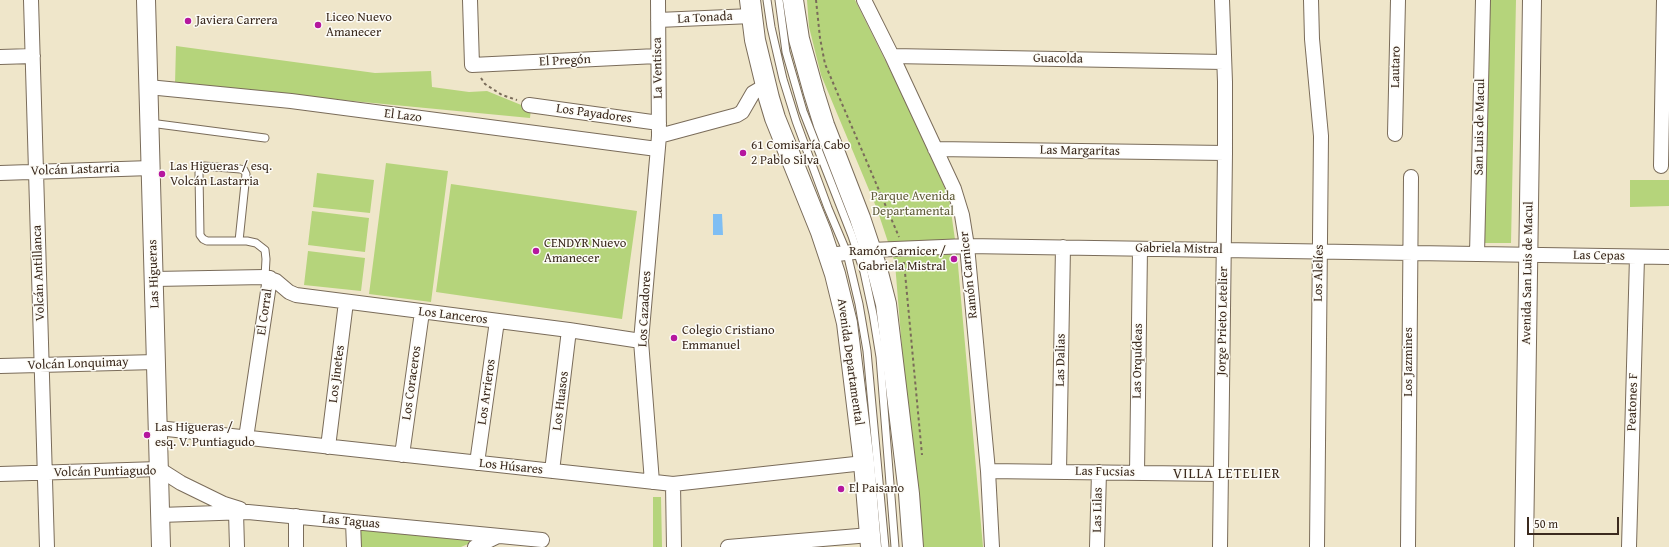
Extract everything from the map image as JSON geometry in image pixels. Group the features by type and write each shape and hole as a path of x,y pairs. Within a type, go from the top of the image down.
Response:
{"main road":[{"name":"Avenida Departamental","path":"793,0 800,39 824,125 851,252 847,322 875,543"},
{"name":"Avenida Departamental","path":"751,8 756,46 765,86 775,118 812,209 851,252 886,304 891,333 909,494 913,547"}],"street":[{"name":"Volcán Antillanca","path":"31,0 47,547"},
{"name":"Las Higueras","path":"146,0 161,547"},
{"path":"470,0 472,65"},
{"name":"La Ventisca","path":"658,0 657,56 659,136"},
{"name":"Ramón Carnicer","path":"864,0 892,56 957,197 963,219 967,246 988,471 992,547"},
{"name":"Jorge Prieto Letelier","path":"1220,547 1225,153 1222,0"},
{"name":"Los Alelíes","path":"1311,0 1312,39 1321,136 1317,547"},
{"name":"Lautaro","path":"1395,134 1398,0"},
{"name":"San Luis de Macul","path":"1477,254 1483,0"},
{"name":"Avenida San Luis de Macul","path":"1524,547 1532,0"},
{"path":"1660,166 1665,117 1664,0"},
{"name":"La Tonada","path":"658,20 751,8"},
{"path":"0,57 33,56"},
{"name":"El Pregón","path":"472,65 657,56"},
{"name":"Guacolda","path":"892,56 1224,62"},
{"name":"El Lazo","path":"148,87 291,102 659,136 737,115 742,112 753,94 765,86"},
{"name":"Los Payadores","path":"529,105 659,136"},
{"name":"Los Cazadores","path":"652,482 641,341 659,136"},
{"name":"Las Margaritas","path":"935,149 1225,153"},
{"name":"Volcán Lastarria","path":"0,173 151,168"},
{"name":"Los Jazmines","path":"1408,547 1411,177"},
{"name":"Gabriela Mistral","path":"851,252 967,246 1528,255"},
{"name":"Las Dalias","path":"1059,472 1063,247"},
{"name":"Las Orquídeas","path":"1137,473 1140,249"},
{"name":"Las Cepas","path":"1528,255 1669,257"},
{"name":"Peatones F","path":"1629,547 1638,257"},
{"name":"Los Lanceros","path":"268,278 276,281 289,292 346,302 569,330 641,341"},
{"name":"El Corral","path":"154,280 268,278 246,438"},
{"name":"Los Jinetes","path":"328,447 346,302"},
{"name":"Los Coraceros","path":"402,455 422,312"},
{"name":"Los Arrieros","path":"477,463 496,321"},
{"name":"Los Huasos","path":"552,471 569,330"},
{"name":"Volcán Lonquimay","path":"0,366 156,362"},
{"name":"Los Húsares","path":"158,428 673,484 864,463"},
{"name":"Volcán Puntiagudo","path":"0,474 159,469 181,483 242,512"},
{"name":"Las Fucsias","path":"988,471 1221,474"},
{"name":"Las Lilas","path":"1097,547 1099,472"},
{"path":"673,484 674,547"},
{"path":"237,547 242,512"},
{"name":"Las Taguas","path":"160,515 242,512 542,540"},
{"path":"296,516 296,547"},
{"path":"353,522 354,547"},
{"path":"475,547 499,536"},
{"path":"728,547 875,543"}],"lane":[{"path":"767,0 771,27 785,86 796,121 825,200 851,252 867,351 875,543"},
{"path":"778,0 786,52 803,111 851,252 874,314 880,357 895,547"},
{"path":"149,123 265,138"},
{"path":"239,241 246,174 244,170 240,169 204,166 201,168 199,173 200,235 207,242 239,241 256,243 265,250 268,278"}],"path":[{"path":"472,65 485,84 502,95 529,105"}],"green space":[{"name":"Parque Avenida Departamental","path":"807,0 855,0 906,102 949,197 957,254 983,547 918,547 895,263 877,209 821,75 809,27"},
{"path":"1489,0 1516,0 1511,243 1483,243"},
{"path":"176,46 375,73 431,71 432,87 469,92 487,91 531,109 530,118 175,84"},
{"path":"386,163 448,171 431,302 369,294"},
{"path":"317,173 374,180 370,213 313,207"},
{"path":"1630,180 1669,180 1669,206 1630,207"},
{"name":"CENDYR Nuevo Amanecer","path":"451,184 637,211 622,319 436,292"},
{"path":"312,211 369,218 365,252 308,245"},
{"path":"308,251 365,258 361,291 304,285"},
{"path":"653,497 661,497 662,547 653,547"},
{"path":"359,528 475,541 461,547 360,547"}],"water":[{"path":"713,214 722,214 723,235 713,235"}],"place":[{"name":"Javiera Carrera","path":"188,21"},
{"name":"Liceo Nuevo Amanecer","path":"318,25"},
{"name":"61 Comisaría Cabo 2 Pablo Silva","path":"743,153"},
{"name":"Las Higueras / esq. Volcán Lastarria","path":"162,174"},
{"name":"CENDYR Nuevo Amanecer","path":"536,251"},
{"name":"Ramón Carnicer / Gabriela Mistral","path":"954,259"},
{"name":"Colegio Cristiano Emmanuel","path":"674,338"},
{"name":"Las Higueras / esq. V. Puntiagudo","path":"147,435"},
{"name":"El Paisano","path":"841,489"}],"district":[{"name":"VILLA LETELIER","path":"1227,474"}]}
